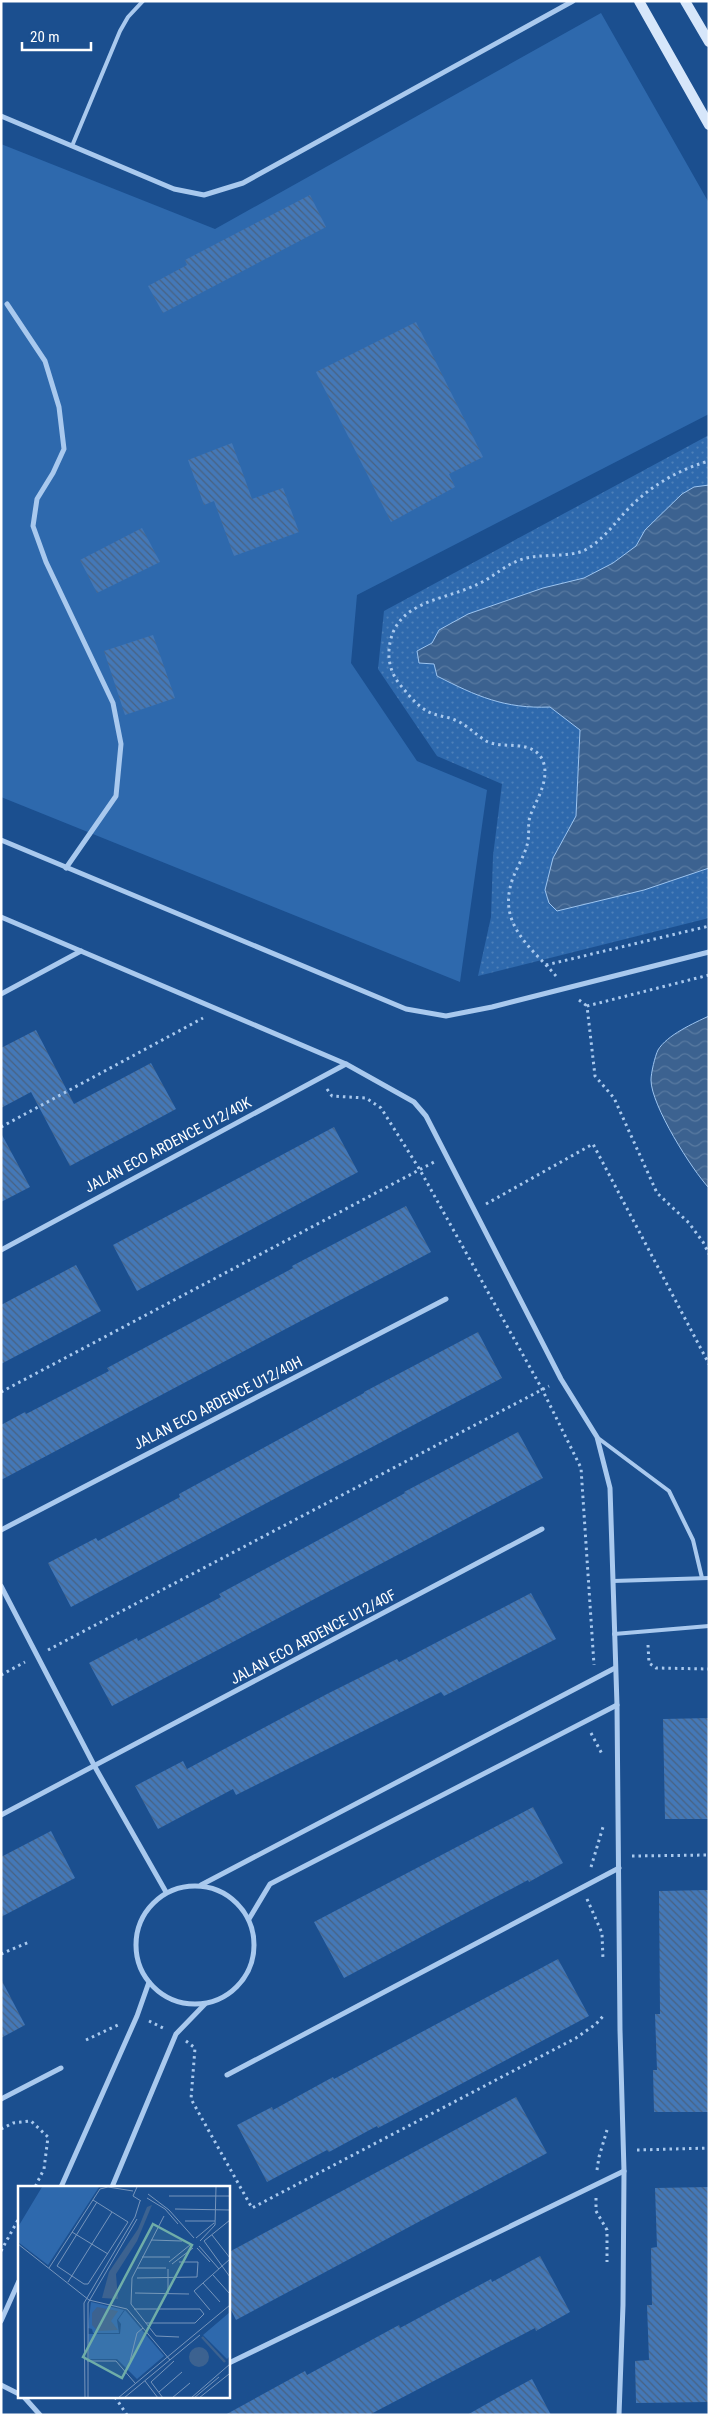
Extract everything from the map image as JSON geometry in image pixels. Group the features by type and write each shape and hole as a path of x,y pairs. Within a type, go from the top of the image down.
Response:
{"street":[{"path":"1,116 174,189 204,194 243,183 573,1"},
{"path":"639,1 709,125"},
{"path":"685,1 709,42"},
{"path":"7,304 45,361 59,407 64,449 53,473 37,499 33,526 46,562 113,704 121,744 116,796 66,868"},
{"path":"1,840 406,1009 446,1016 709,952"},
{"path":"1,917 346,1064 414,1102 426,1116 561,1379 597,1437 610,1488 617,1705 620,2030 624,2171 623,2305 619,2415"},
{"path":"1,994 81,952"},
{"name":"JALAN ECO ARDENCE U12/40K","path":"1,1250 346,1064"},
{"name":"JALAN ECO ARDENCE U12/40H","path":"1,1530 446,1299"},
{"name":"JALAN ECO ARDENCE U12/40F","path":"1,1815 542,1529"},
{"path":"1,1586 95,1767 166,1892"},
{"path":"201,1885 615,1668"},
{"path":"249,1919 270,1884 617,1705"},
{"path":"227,2075 619,1868"},
{"path":"201,1885 216,1889 230,1896 249,1919 254,1935 255,1950 251,1966 244,1980 233,1991 220,1999 205,2004 189,2004 174,2000 160,1993 140,1969 136,1954 139,1924 147,1910 166,1892 186,1886 201,1885"},
{"path":"61,2186 137,2016 149,1982"},
{"path":"112,2186 176,2034 205,2004"},
{"path":"1,2099 61,2068"},
{"path":"230,2363 624,2171"},
{"path":"1,2321 18,2283"},
{"path":"1,2385 18,2394"},
{"path":"25,2398 40,2415"}],"lane":[{"path":"72,146 120,31 128,17 143,1"},
{"path":"597,1437 669,1491 693,1540 702,1578"},
{"path":"613,1581 709,1578"},
{"path":"614,1634 709,1626"}],"path":[{"path":"709,461 686,469 648,491 631,506 602,538 583,551 525,558 511,563 483,582 468,589 443,595 422,604 400,621 392,633 389,657 392,672 413,700 428,711 454,719 488,742 520,745 533,751 542,760 545,773 542,789 528,820 528,840 510,888 509,902 519,937 566,988 587,1006 595,1076 614,1098 657,1193 689,1223 704,1242 709,1254"},
{"path":"546,965 709,926"},
{"path":"587,1006 709,975"},
{"path":"1,1127 218,1010"},
{"path":"319,1078 332,1096 366,1098 382,1108 420,1170 542,1389 581,1468 594,1679"},
{"path":"475,1210 593,1144 709,1364"},
{"path":"1,1392 446,1156"},
{"path":"1,1675 561,1379"},
{"path":"647,1631 649,1662 656,1668 709,1669"},
{"path":"585,1722 601,1751 603,1760"},
{"path":"603,1963 602,1933 587,1898 585,1886 604,1824"},
{"path":"619,1856 709,1855"},
{"path":"1,1954 29,1942"},
{"path":"605,2006 605,2025"},
{"path":"86,2040 137,2016 176,2034 195,2048 191,2098 252,2208 576,2038 604,2016"},
{"path":"1,2129 13,2123 31,2121 48,2137 44,2169 36,2186"},
{"path":"607,2124 607,2133 599,2157 596,2184 596,2211 606,2230 607,2267"},
{"path":"623,2150 709,2148"},
{"path":"1,2251 18,2220"},
{"path":"116,2398 127,2415"}],"shaded area":[{"path":"601,13 709,203 709,414 357,595 351,663 417,761 487,790 460,982 1,797 1,144 215,229"},
{"path":"709,435 709,918 478,976 491,917 493,856 502,784 437,756 378,669 384,611"}],"water":[{"path":"709,485 709,868 644,890 557,911 549,903 545,890 553,858 576,816 580,730 550,707 519,706 491,700 451,683 437,676 434,664 419,663 417,651 432,643 439,630 468,614 543,588 584,578 613,563 636,546 645,530 682,494 694,487"},
{"path":"709,1016 709,1188 683,1153 674,1137 658,1105 651,1080 656,1056 662,1045 681,1030"}],"building":[{"path":"310,195 326,227 163,313 148,286 187,265 185,260"},
{"path":"416,322 483,457 449,474 455,487 391,522 316,372"},
{"path":"232,443 252,499 283,488 299,532 234,556 214,501 204,505 188,460"},
{"path":"142,528 160,562 97,593 80,560"},
{"path":"153,635 175,698 125,715 104,651"},
{"path":"36,1030 74,1104 151,1063 176,1109 70,1166 31,1092 1,1108 1,1048"},
{"path":"334,1127 358,1172 137,1291 113,1245"},
{"path":"1,1133 30,1187 1,1202"},
{"path":"406,1206 431,1252 1,1480 1,1425 109,1371 107,1368 293,1268 292,1266"},
{"path":"76,1265 101,1311 1,1364 1,1305"},
{"path":"478,1332 502,1378 71,1607 48,1563 96,1538 98,1541 180,1497 179,1494 364,1392"},
{"path":"518,1432 543,1478 112,1706 89,1663 137,1638 138,1641 221,1597 219,1594 404,1492"},
{"path":"531,1593 556,1639 444,1696 441,1692 236,1795 233,1789 158,1829 135,1786 183,1761 187,1769 327,1694 397,1659 399,1662"},
{"path":"709,1718 709,1819 665,1819 663,1719"},
{"path":"533,1807 563,1863 344,1978 314,1922"},
{"path":"51,1831 75,1878 1,1917 1,1857"},
{"path":"709,1890 709,2112 654,2112 653,2070 657,2070 655,2014 660,2014 659,1891"},
{"path":"558,1959 589,2016 378,2128 377,2126 329,2152 327,2150 267,2182 237,2125 272,2107 273,2110 333,2077 334,2079"},
{"path":"1,1979 25,2025 1,2038"},
{"path":"516,2097 547,2153 236,2320 230,2308 230,2251"},
{"path":"709,2187 709,2402 636,2403 635,2361 649,2360 647,2305 652,2305 651,2248 657,2247 655,2188"},
{"path":"540,2256 570,2312 536,2331 535,2328 369,2415 225,2415 305,2371 307,2375 399,2325 400,2328 491,2279 492,2282"},
{"path":"532,2379 551,2415 467,2415 497,2398"}]}
